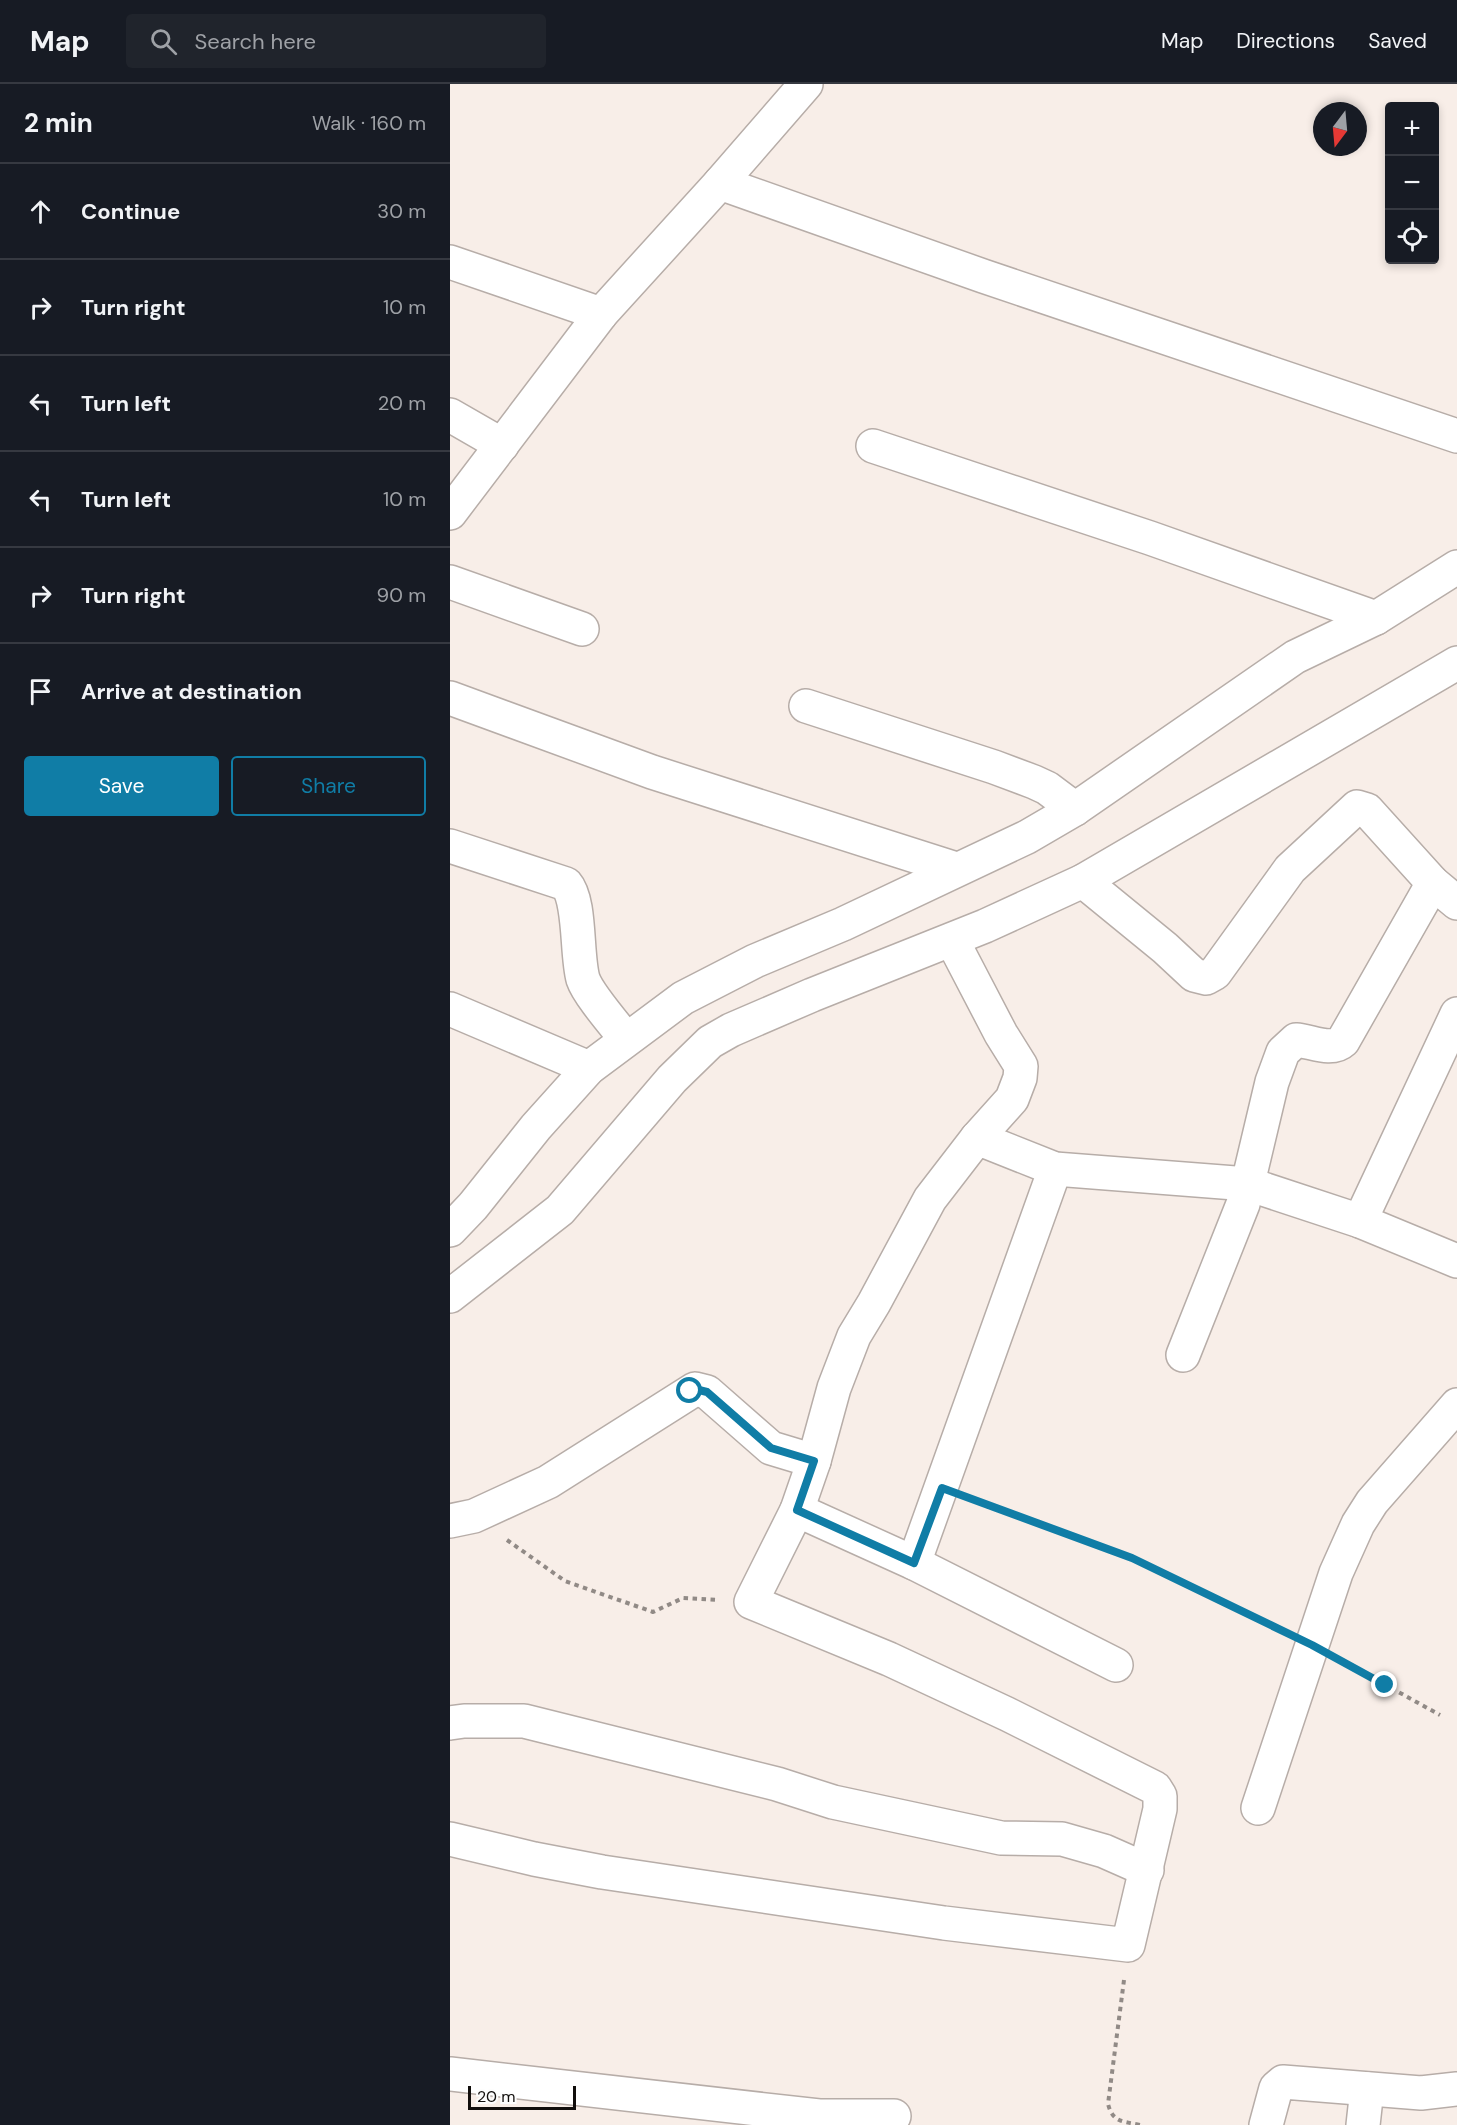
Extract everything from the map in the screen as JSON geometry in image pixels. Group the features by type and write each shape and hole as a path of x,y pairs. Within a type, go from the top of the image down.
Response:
{"street":[{"path":"450,513 601,314 806,84"},
{"path":"720,183 983,276 1457,435"},
{"path":"450,262 601,314"},
{"path":"450,415 502,445"},
{"path":"873,446 1150,538 1376,618"},
{"path":"450,1230 473,1206 536,1127 589,1068 683,998 755,962 843,924 1027,837 1075,809 1295,657 1376,618 1457,567"},
{"path":"450,582 582,629"},
{"path":"450,1296 560,1210 672,1079 710,1042 731,1030 812,995 952,940 1083,881 1454,668"},
{"path":"450,698 652,772 956,869"},
{"path":"806,706 1014,775 1047,788 1075,809"},
{"path":"1083,881 1165,948 1194,975 1206,978 1215,973 1266,899 1290,869 1357,807 1367,810 1445,893 1341,1043 1328,1046 1296,1040 1283,1052 1272,1082 1239,1216 1183,1355"},
{"path":"450,846 562,882 570,888 575,907 578,956 584,982 626,1039"},
{"path":"450,1839 602,1872 944,1923 1128,1945 1160,1809 1160,1796 1155,1788 1007,1714 889,1659 751,1602 797,1510 814,1461 834,1388 854,1336 930,1199 977,1138 1012,1099 1020,1078 1021,1066 1001,1034 952,940"},
{"path":"450,1009 589,1068"},
{"path":"1360,1221 1457,1014"},
{"path":"977,1138 1055,1169 1248,1184 1360,1221 1457,1261"},
{"path":"914,1563 1055,1169"},
{"path":"462,1518 548,1482 695,1389 707,1392 771,1448 814,1461"},
{"path":"1258,1808 1336,1573 1358,1524 1372,1502 1457,1405"},
{"path":"797,1510 914,1563 1116,1665"},
{"path":"450,1724 464,1721 524,1721 777,1784 844,1804 1001,1838 1062,1839 1104,1851 1147,1870"},
{"path":"450,2074 819,2116 894,2116"},
{"path":"1266,2125 1276,2088 1283,2082 1421,2093 1457,2089"},
{"path":"1363,2125 1367,2089"}],"path":[{"path":"942,1488 1132,1558 1312,1645 1440,1715"},
{"path":"462,1518 565,1581 653,1612 683,1598 751,1602"},
{"path":"1128,1945 1108,2104 1115,2119 1140,2125"}],"route":[{"path":"690,1391 695,1389 707,1392 771,1448 814,1461 797,1510 914,1563 942,1488 1132,1558 1312,1645 1385,1685"}]}
